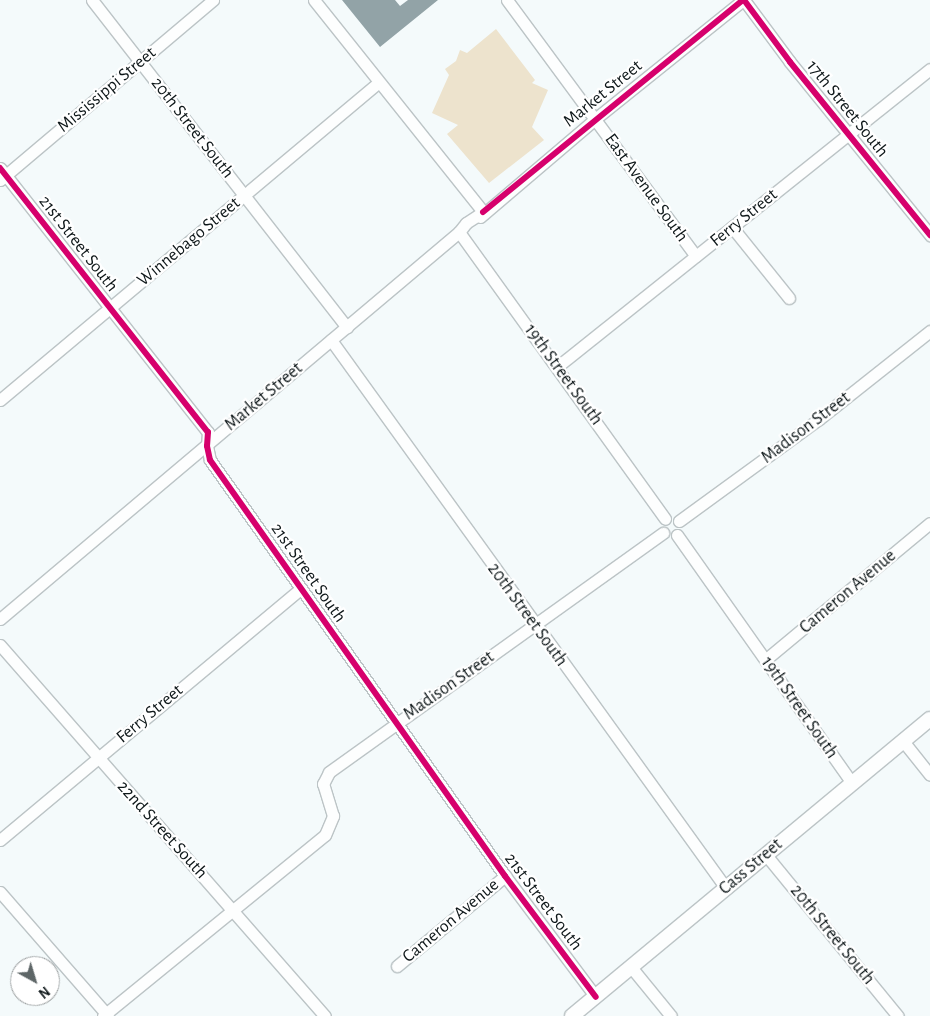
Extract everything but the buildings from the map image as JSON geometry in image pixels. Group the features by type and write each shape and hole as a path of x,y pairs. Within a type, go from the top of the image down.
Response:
{"street":[{"name":"20th Street South","path":"92,0 347,327"},
{"name":"Mississippi Street","path":"2,174 213,0"},
{"path":"314,0 378,83 483,212"},
{"name":"East Avenue South","path":"507,0 696,256"},
{"name":"Market Street","path":"0,619 459,232 477,222 483,212 595,119 744,0"},
{"name":"17th Street South","path":"744,0 848,134 930,235"},
{"name":"Ferry Street","path":"558,366 930,69"},
{"name":"Winnebago Street","path":"0,400 378,83"},
{"name":"21st Street South","path":"2,174 208,432 207,446 210,460 505,876 596,997"},
{"path":"732,227 790,298"},
{"name":"19th Street South","path":"459,232 558,366 665,518"},
{"name":"Madison Street","path":"679,521 819,419 930,332"},
{"name":"20th Street South","path":"331,340 534,626 726,888"},
{"path":"674,517 679,521 680,530 676,535 671,537 663,533 661,524 665,518 674,517"},
{"name":"Cameron Avenue","path":"766,660 930,523"},
{"name":"Madison Street","path":"106,1015 325,834 331,826 333,816 323,784 324,775 663,533"},
{"name":"19th Street South","path":"676,535 852,783"},
{"name":"Ferry Street","path":"0,840 300,589"},
{"name":"22nd Street South","path":"0,645 325,1016"},
{"name":"Cass Street","path":"572,1016 930,719"},
{"path":"903,741 930,775"},
{"name":"20th Street South","path":"766,855 898,1016"},
{"name":"Cameron Avenue","path":"397,966 505,876"},
{"path":"0,892 106,1015"},
{"path":"631,967 671,1016"}],"shaded area":[{"path":"496,29 535,80 532,83 548,90 532,127 544,140 489,183 447,134 458,125 432,113 449,75 445,69 456,61 460,50 467,53"}],"cycle path":[{"path":"483,212 743,0"},
{"path":"744,0 790,62 930,235"},
{"path":"0,168 208,432 207,446 210,460 505,876 596,997"}]}
